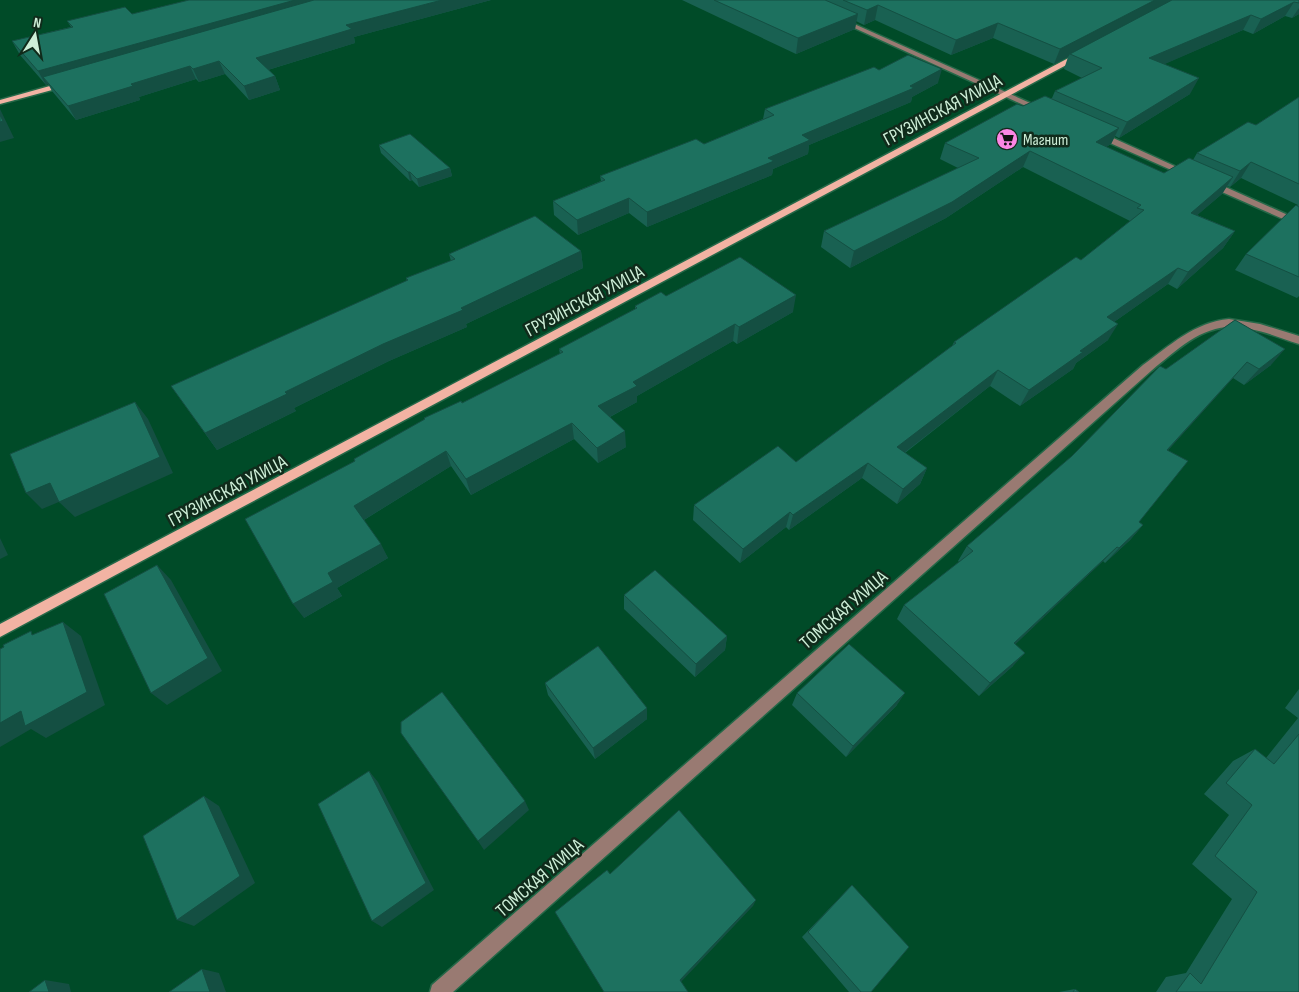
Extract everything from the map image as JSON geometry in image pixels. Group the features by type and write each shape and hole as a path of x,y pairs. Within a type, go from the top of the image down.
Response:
{"main road":[{"name":"ГРУЗИНСКАЯ УЛИЦА","path":"0,631 1090,51"},
{"path":"0,102 75,80"}],"street":[{"path":"833,16 1053,114"},
{"path":"1089,130 1299,223"},
{"name":"ТОМСКАЯ УЛИЦА","path":"439,992 1147,368 1184,339 1220,323 1259,327 1299,340"}],"building":[{"path":"189,0 295,0 38,71 12,41 73,27 67,21 125,7 132,14"},
{"path":"314,0 442,0 346,25 352,29 256,58 275,76 244,86 219,61 193,69 190,66 68,106 43,77"},
{"path":"714,0 825,0 858,14 798,38"},
{"path":"843,0 1155,0 1060,49 998,23 956,40 878,5 867,10"},
{"path":"1172,0 1299,0 1299,3 1294,2 1261,19 1251,15 1149,58 1199,78 1127,122 1055,91 1102,68 1070,54"},
{"path":"908,55 942,69 910,86 914,88 802,135 810,140 768,158 774,161 647,212 629,198 577,220 553,201 605,180 600,176 696,139 704,144 774,115 765,109 874,67 879,70"},
{"path":"1045,96 1119,128 1096,142 1164,173 1189,158 1233,177 1191,213 1235,231 1188,272 1178,268 1107,317 1118,324 1080,351 1083,352 1029,390 998,370 897,447 927,468 903,489 868,463 793,515 790,512 743,549 694,505 778,446 796,462 956,343 954,342 1076,257 1081,260 1144,210 1137,208 1141,205 1030,151 952,202 854,251 824,231 979,158 945,143 1017,104 1023,106"},
{"path":"1299,97 1299,184 1251,162 1240,171 1197,153 1248,122 1256,125"},
{"path":"410,134 450,168 417,179 379,145"},
{"path":"1296,205 1299,207 1299,277 1246,254"},
{"path":"535,216 581,251 461,308 463,310 383,344 285,392 287,394 205,433 171,386 408,280 406,278 455,259 449,254"},
{"path":"740,257 796,295 739,327 735,324 633,382 637,386 598,406 625,431 597,448 572,423 466,479 446,451 354,506 381,544 328,573 333,582 293,604 245,519 355,461 354,459 424,418 461,401 462,403 563,352 559,349 637,308 635,306 661,292 666,296"},
{"path":"1235,320 1285,349 1259,369 1247,362 1167,450 1188,461 1139,522 1143,525 1014,643 1025,653 990,683 904,605 973,551 967,546 1072,456 1160,366 1166,369"},
{"path":"135,402 160,457 59,502 50,483 26,493 10,454"},
{"path":"157,565 208,658 151,693 104,594"},
{"path":"655,570 727,636 696,664 624,595"},
{"path":"63,622 87,692 25,726 21,711 0,723 0,649 4,647 3,645 31,631 32,635"},
{"path":"849,644 905,693 853,746 797,693"},
{"path":"598,646 647,708 593,748 545,683"},
{"path":"442,692 525,801 478,841 401,733 401,722"},
{"path":"1299,734 1299,992 1176,992 1190,973 1201,984 1257,892 1215,856 1252,805 1226,783 1255,749 1274,764"},
{"path":"369,771 426,883 372,921 318,804"},
{"path":"204,796 240,876 177,920 143,836"},
{"path":"679,810 756,900 680,980 688,992 604,992 555,912 607,870 610,874"},
{"path":"852,885 909,947 871,992 861,992 808,932"},
{"path":"202,969 210,992 169,992"},
{"path":"45,980 49,992 29,992"}],"place":[{"name":"Магнит","path":"1007,139"}]}
